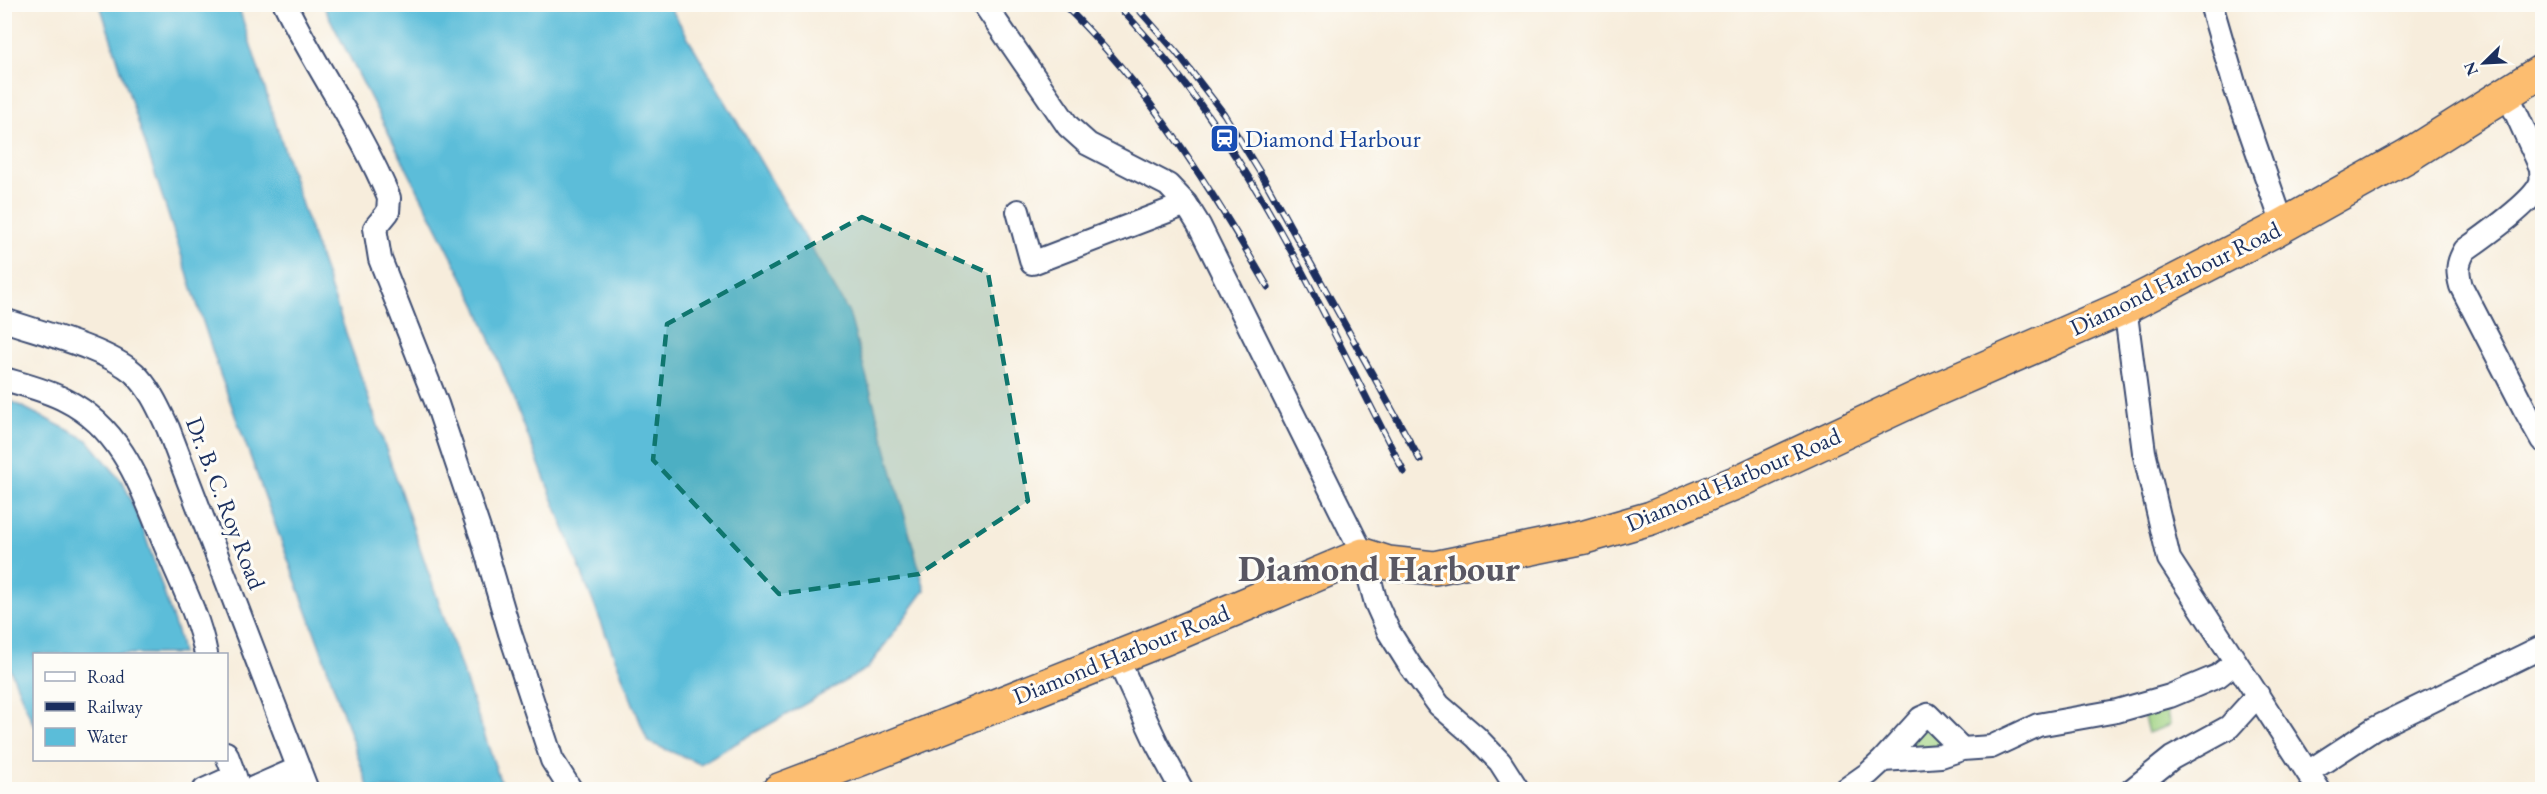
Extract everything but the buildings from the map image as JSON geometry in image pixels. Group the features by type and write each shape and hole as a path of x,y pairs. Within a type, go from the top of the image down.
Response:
{"highway":[{"name":"Diamond Harbour Road","path":"779,789 812,783 861,759 1118,658 1363,555 1388,563 1434,568 1585,537 1651,518 1740,481 1930,392 2125,307 2283,225 2407,156 2542,71"}],"street":[{"path":"285,4 297,30 332,87 389,198 388,212 375,228 380,259 437,404 552,760 562,779 571,789"},
{"path":"984,4 1068,126 1088,144 1168,185 1186,204 1199,225 1363,555 1377,603 1389,632 1439,705 1476,736 1500,762 1518,789"},
{"path":"2211,4 2236,90 2283,225"},
{"path":"2507,93 2541,168 2542,180 2536,191 2525,202 2465,250 2459,260 2458,273 2461,286 2476,316 2542,440"},
{"path":"1018,211 1032,263 1186,204"},
{"path":"2125,307 2144,452 2169,559 2314,781 2374,729 2542,647"},
{"name":"Dr. B. C. Roy Road","path":"4,320 115,360 134,374 148,390 168,428 307,789"},
{"path":"4,379 67,401 104,430 129,460 196,617 206,653"},
{"path":"1118,658 1157,744 1182,789"},
{"path":"1883,760 1941,756 1962,749 1991,747 2038,725 2107,713 2170,696 2218,676 2236,662"},
{"path":"2132,789 2172,758 2229,726 2258,695"},
{"path":"1845,789 1883,760 1921,718 1928,715 1962,749"},
{"path":"228,757 241,785"},
{"path":"204,789 241,785 299,768"}],"highlighted area":[{"path":"862,217 988,273 1028,501 919,574 779,594 653,460 667,324"}],"green space":[{"path":"2165,705 2170,725 2148,733 2143,713"},
{"path":"1927,718 1946,750 1891,759"}],"water":[{"path":"100,5 238,5 304,211 503,789 369,789 320,647 220,374"},
{"path":"323,5 669,5 849,313 925,590 868,668 700,764 648,742 477,306"},
{"path":"5,398 88,440 124,484 144,532 182,653 33,653 33,724 5,660"}],"railway":[{"path":"1063,4 1094,36 1150,103 1223,211 1268,287"},
{"path":"1116,4 1162,55 1204,110 1242,167 1311,288 1404,472"},
{"path":"1134,4 1177,53 1224,114 1264,179 1420,460"}],"place":[{"name":"Diamond Harbour","path":"1224,138"}],"district":[{"name":"Diamond Harbour","path":"1379,568"}]}
